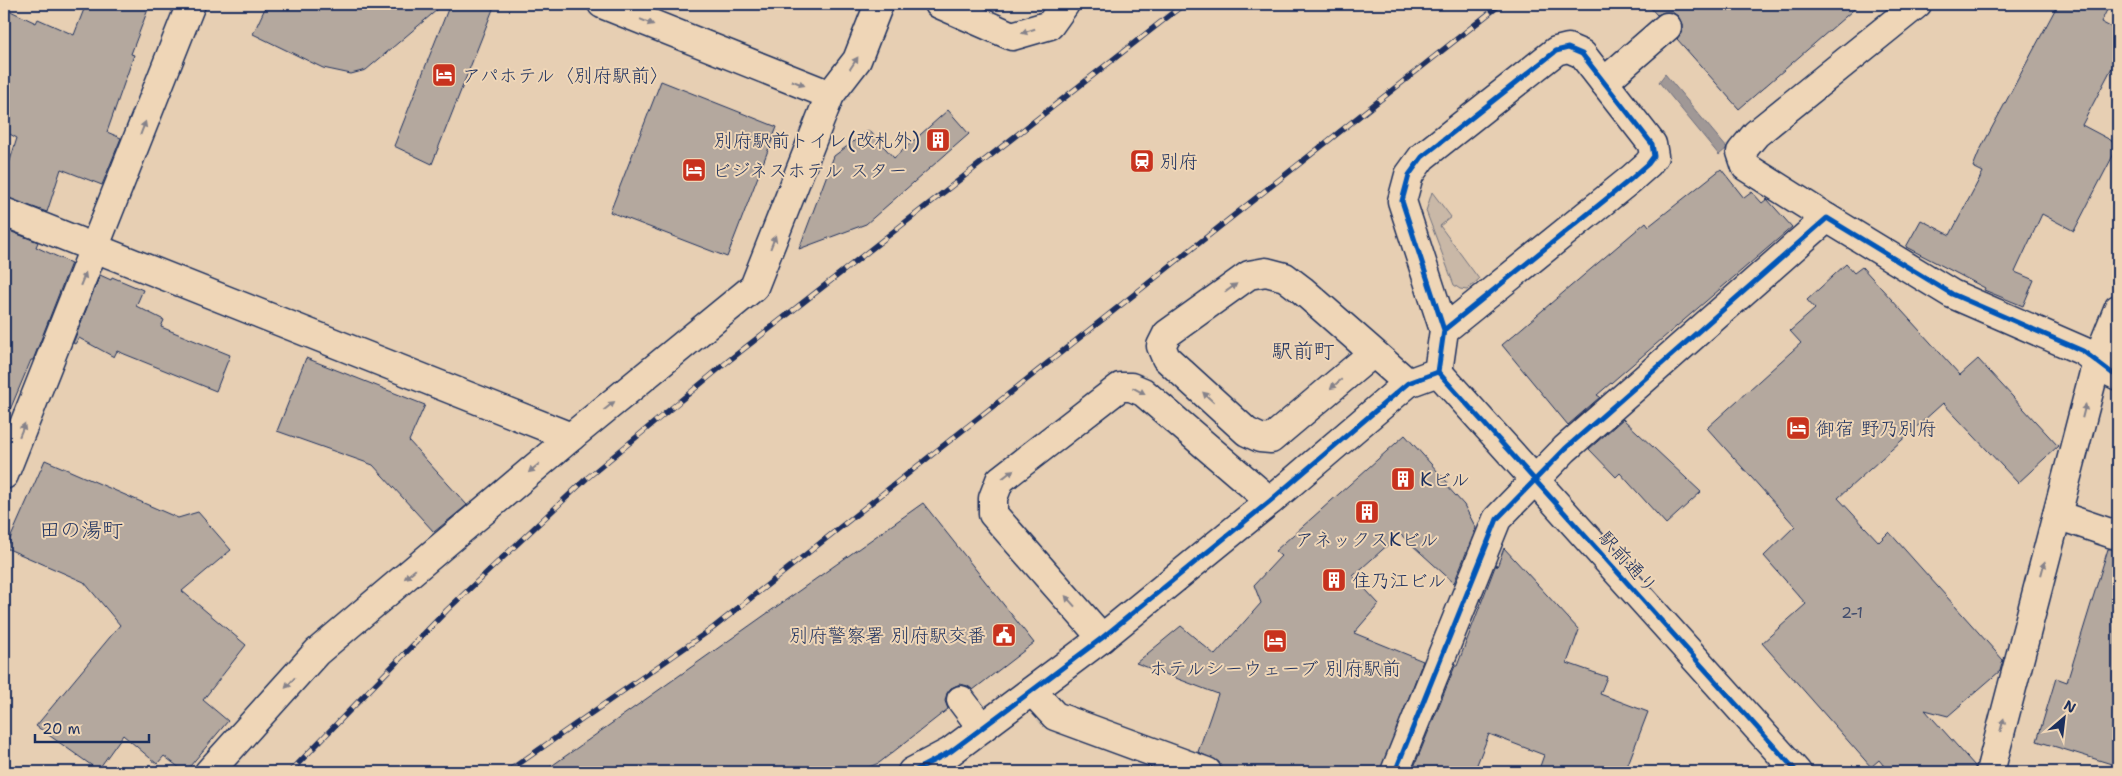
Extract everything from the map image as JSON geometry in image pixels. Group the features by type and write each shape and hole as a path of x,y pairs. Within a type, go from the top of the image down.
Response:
{"street":[{"path":"4,475 191,4"},
{"path":"602,4 830,96"},
{"path":"209,772 317,652 571,437 754,287 830,96 857,60 879,4"},
{"path":"939,4 1012,36 1050,25 1065,4"},
{"path":"1917,4 1756,134 1741,152 1746,166 1952,294 2083,351 2108,368"},
{"path":"1604,82 1667,27"},
{"path":"912,772 950,752 1102,638 1270,502 1408,383 1438,372 1444,330 1402,201 1409,175 1422,157 1556,51 1568,48 1582,54 1652,144 1654,156 1631,179 1444,330"},
{"path":"4,212 571,437"},
{"path":"1395,772 1497,519 1565,449 1827,218"},
{"path":"1373,353 1271,438 1260,438 1246,432 1166,358 1161,346 1167,334 1249,275 1266,272 1285,277 1302,290 1408,383"},
{"path":"1990,772 2057,515 2108,368 2118,309"},
{"name":"駅前通り","path":"1438,372 1797,772"},
{"path":"1102,638 993,514 992,498 1000,480 1120,387 1131,387 1142,392 1270,502"},
{"path":"2057,515 2113,534"},
{"path":"1032,691 1055,716 1207,772"},
{"path":"961,700 982,728"}],"shaded area":[{"path":"1665,74 1727,148 1719,155 1659,82"},
{"path":"1432,192 1451,217 1440,226 1479,279 1467,290 1460,289 1454,285 1426,211"}],"building":[{"path":"86,4 150,4 131,54 134,55 107,132 121,138 102,185 61,169 47,212 4,197 4,180 17,138 4,131 4,8 36,23 38,19 74,35"},
{"path":"267,4 444,4 366,70 351,74 323,68 253,34"},
{"name":"アパホテル〈別府駅前〉","path":"450,4 495,4 432,164 394,146"},
{"path":"1647,4 1860,4 1739,109 1677,39 1682,32 1682,24 1678,16 1672,12 1664,12 1657,15"},
{"path":"2058,4 2110,4 2101,22 2118,31 2118,56 2082,125 2118,144 2118,146 2074,231 2042,214 2015,272 2034,280 2023,306 1984,290 1985,288 1906,247 1921,220 1950,235 1983,172 1973,167 1979,152"},
{"name":"ビジネスホテル スター","path":"661,81 777,127 727,257 610,212"},
{"path":"948,110 969,134 866,224 799,249 834,156 869,130 894,158"},
{"path":"1721,169 1744,198 1752,192 1762,203 1767,199 1792,227 1597,395 1600,397 1568,425 1502,345 1646,222 1649,226"},
{"path":"4,229 38,242 36,247 71,263 33,360 31,360 4,424"},
{"path":"1846,264 1854,273 1862,267 1960,375 1978,359 2058,446 2018,483 1943,403 1838,498 1879,542 1889,532 2003,660 2000,671 1948,716 1925,710 1975,766 1975,772 1889,772 1879,760 1871,767 1762,643 1806,604 1764,556 1795,526 1707,428 1801,343 1790,331 1815,309 1807,300"},
{"path":"100,275 111,280 112,277 143,290 136,306 164,320 161,327 230,355 216,391 117,351 114,357 79,338 75,344 73,343"},
{"path":"306,358 425,405 409,441 467,505 434,532 373,465 277,431"},
{"path":"1623,419 1701,492 1666,524 1620,473 1616,477 1589,449"},
{"path":"1405,435 1448,483 1446,485 1464,505 1476,528 1454,583 1400,534 1353,576 1379,604 1354,633 1423,661 1380,772 1222,772 1219,762 1198,752 1218,694 1136,663 1181,626 1215,655 1261,603 1254,585 1281,556 1275,551"},
{"path":"45,460 178,518 198,512 231,550 182,591 246,645 203,700 228,721 185,772 164,756 157,764 123,735 98,770 36,726 120,625 84,582 6,548"},
{"path":"923,503 1034,643 973,690 968,686 960,684 951,688 947,693 945,701 948,709 879,763 856,772 543,772"},
{"path":"1504,548 1579,630 1567,663 1607,677 1600,694 1648,712 1625,772 1538,772 1544,755 1489,734 1474,772 1412,772"},
{"path":"2118,548 2118,766 2037,741 2056,678 2067,682 2108,549"}],"railway":[{"path":"290,772 447,610 586,479 727,362 1184,4"},
{"path":"507,772 713,628 1501,4"}],"cycle path":[{"path":"1438,372 1444,330 1402,201 1409,175 1422,157 1556,51 1568,48 1582,54 1652,144 1654,156 1631,179 1444,330"},
{"path":"1395,772 1497,519 1565,449 1827,218 1952,294 2083,351 2118,376"},
{"path":"1438,372 1797,772"},
{"path":"912,772 950,752 1102,638 1270,501 1408,383 1438,372"}],"place":[{"name":"アパホテル〈別府駅前〉","path":"444,75"},
{"name":"別府駅前トイレ(改札外)","path":"938,140"},
{"name":"別府","path":"1142,161"},
{"name":"ビジネスホテル スター","path":"694,170"},
{"name":"御宿 野乃別府","path":"1798,428"},
{"name":"Kビル","path":"1403,479"},
{"name":"アネックスKビル","path":"1367,512"},
{"name":"住乃江ビル","path":"1334,580"},
{"name":"別府警察署 別府駅交番","path":"1004,635"},
{"name":"ホテルシーウェーブ 別府駅前","path":"1275,641"}],"district":[{"name":"駅前町","path":"1303,351"},
{"name":"田の湯町","path":"81,530"}]}
